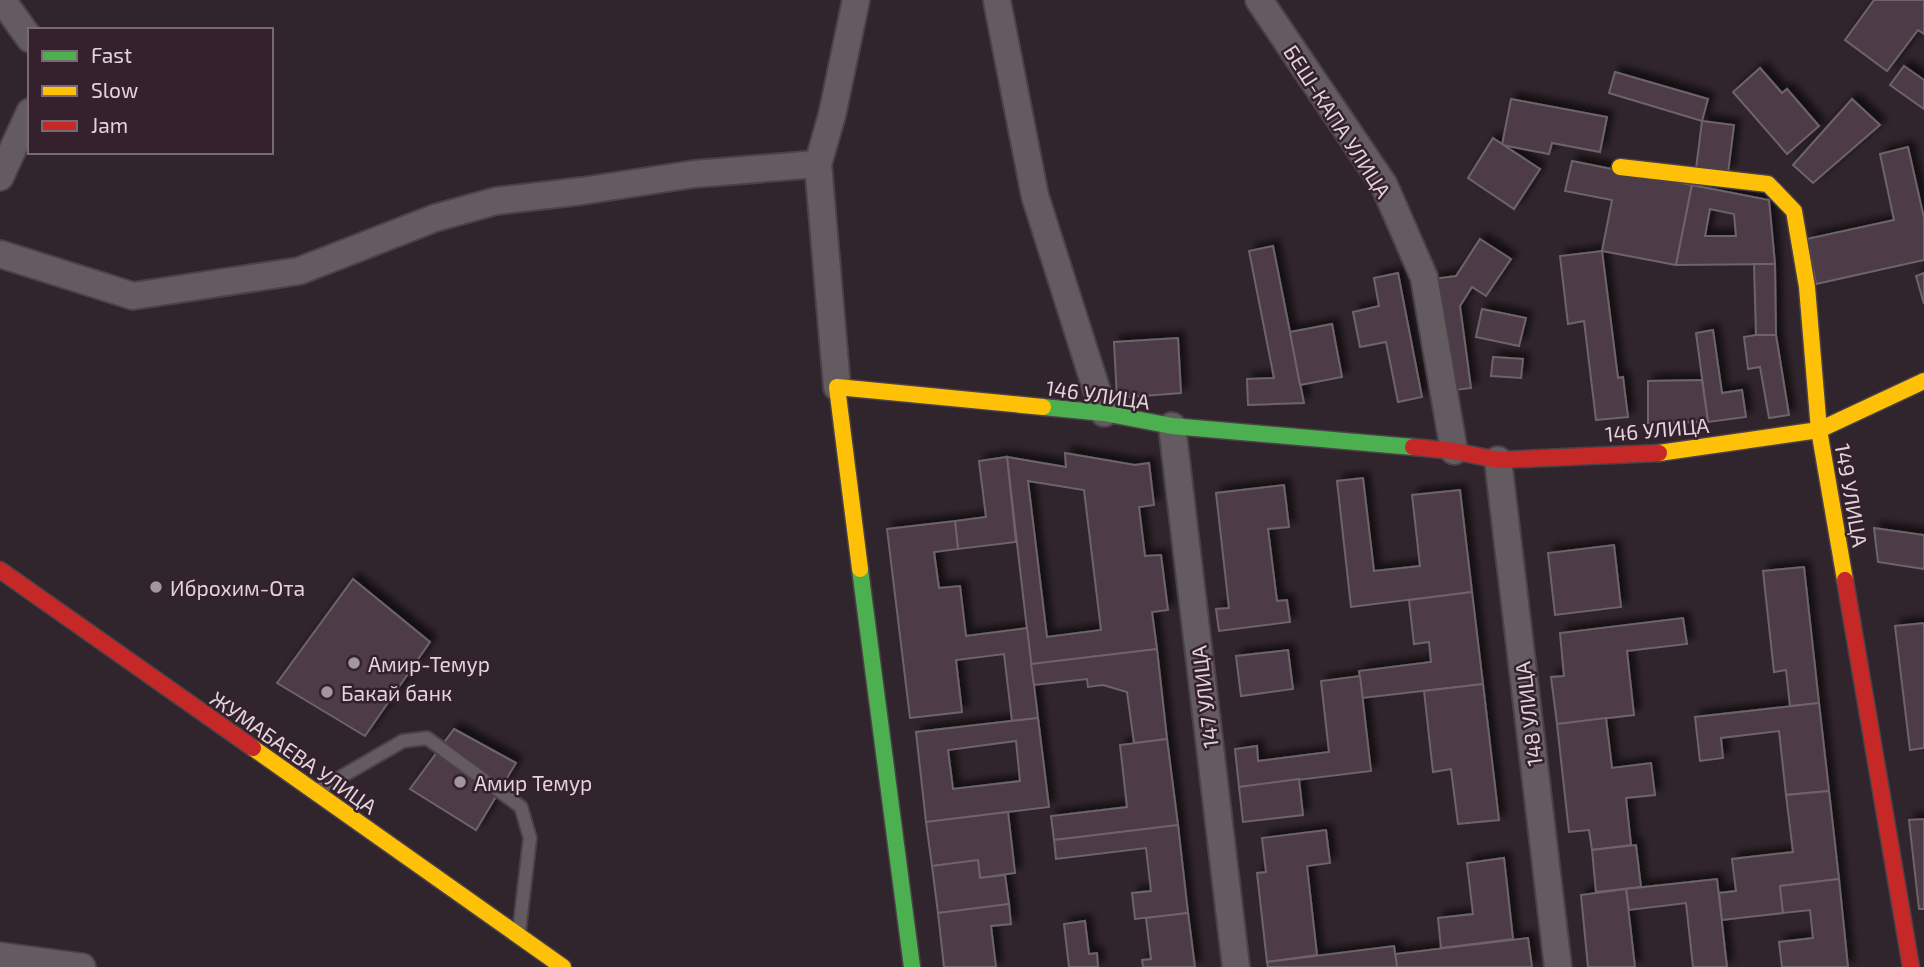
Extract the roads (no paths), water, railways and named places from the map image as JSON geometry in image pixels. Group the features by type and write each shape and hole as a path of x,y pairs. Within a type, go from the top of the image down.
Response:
{"street":[{"path":"2,0 28,36"},
{"path":"856,0 832,115 818,164 836,387 912,967"},
{"name":"БЕШ-КАПА УЛИЦА","path":"1259,0 1384,185 1399,219 1424,277 1454,451"},
{"path":"997,1 1035,195 1104,413"},
{"path":"0,177 28,116"},
{"path":"0,254 133,296 299,271 435,218 496,201 694,174 818,164"},
{"name":"149 УЛИЦА","path":"1620,167 1768,184 1794,211 1807,287 1819,430 1911,967"},
{"name":"146 УЛИЦА","path":"836,387 1104,413 1172,426 1454,451 1498,460 1662,453 1819,430 1924,381"},
{"name":"147 УЛИЦА","path":"1172,426 1236,967"},
{"name":"148 УЛИЦА","path":"1498,460 1558,967"},
{"name":"ЖУМАБАЕВА УЛИЦА","path":"0,570 563,967"},
{"path":"0,956 82,967"}],"lane":[{"path":"314,792 403,741 427,738 521,807 530,838 519,936"}],"place":[{"name":"Иброхим-Ота","path":"156,587"},
{"name":"Амир-Темур","path":"354,663"},
{"name":"Бакай банк","path":"327,692"},
{"name":"Амир Темур","path":"460,782"}]}
